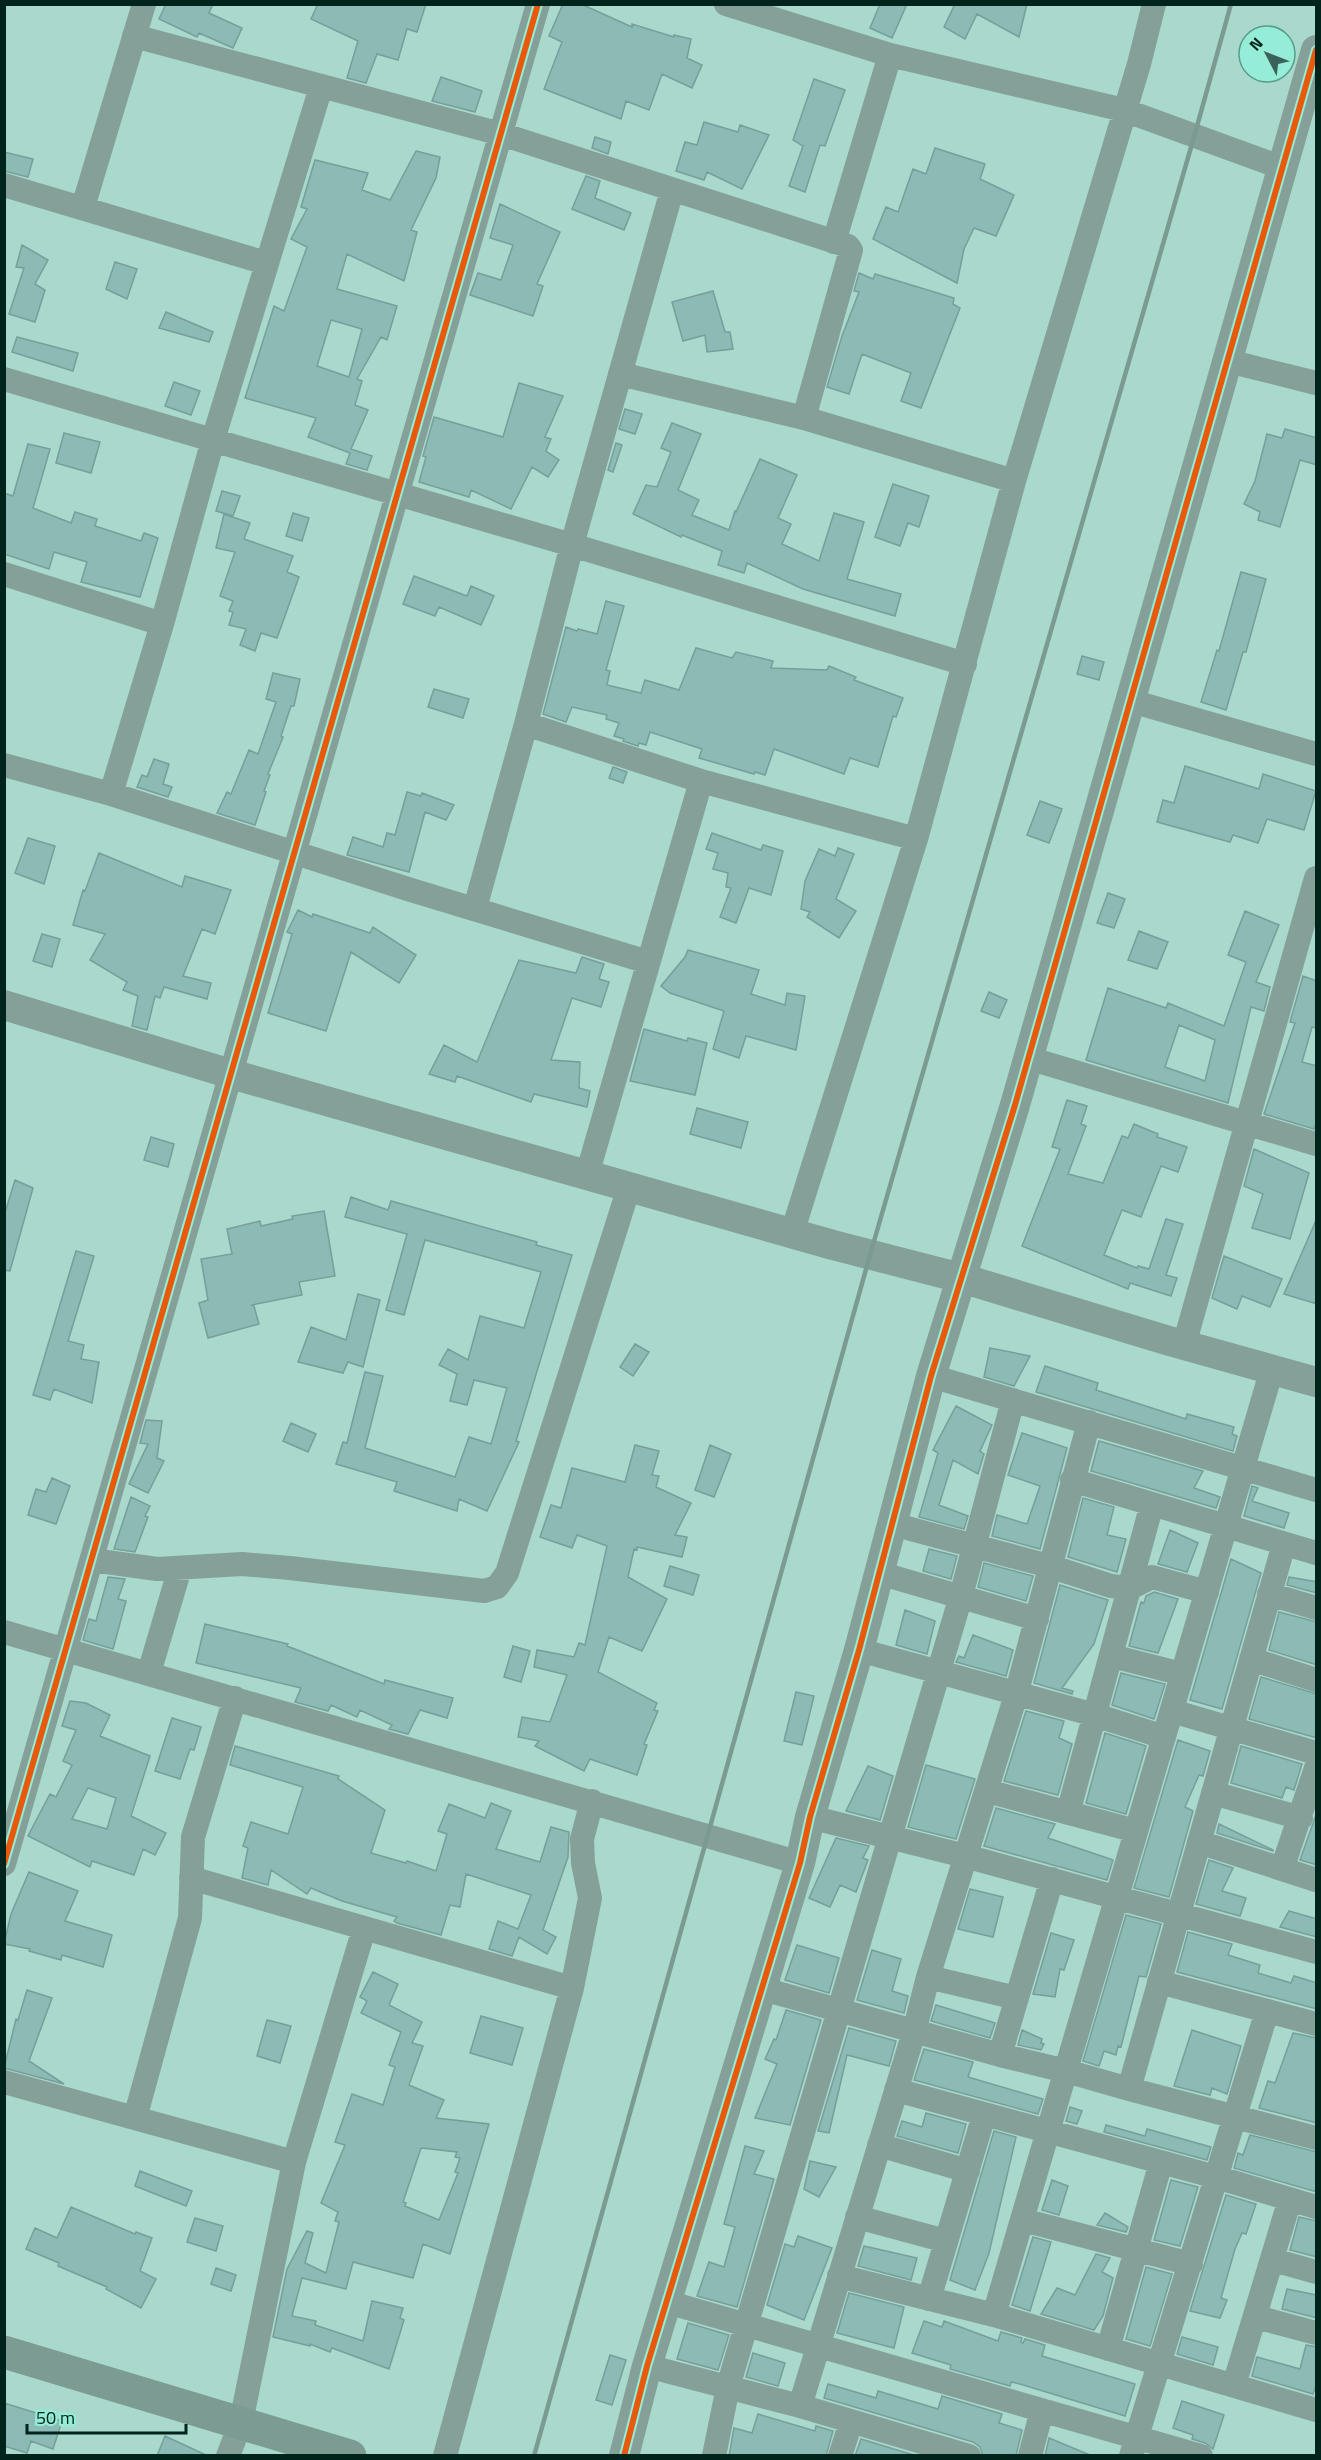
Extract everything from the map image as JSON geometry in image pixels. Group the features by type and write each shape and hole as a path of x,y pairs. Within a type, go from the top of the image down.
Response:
{"highway":[{"path":"4,2352 241,2421 350,2456"}],"street":[{"path":"83,207 144,4"},
{"path":"4,1864 538,4"},
{"path":"792,1233 916,839 1014,481 1154,4"},
{"path":"729,5 890,55 1124,110 1283,168"},
{"path":"134,36 501,134 848,246 851,250 804,418"},
{"path":"624,2456 647,2366 800,1863 810,1817 859,1650 931,1376 1028,1058 1317,50"},
{"path":"834,242 890,55"},
{"path":"111,794 162,624 213,440 321,87"},
{"path":"4,185 266,263"},
{"path":"475,908 572,545 672,190"},
{"path":"1228,360 1317,383"},
{"path":"620,374 804,418 1014,481"},
{"path":"4,379 572,545 965,664"},
{"path":"4,574 162,624"},
{"path":"1131,701 1317,754"},
{"path":"526,724 701,781 916,839"},
{"path":"4,765 111,794 411,890 648,962"},
{"path":"586,1175 701,781"},
{"path":"1184,1345 1317,878"},
{"path":"4,1005 231,1074 792,1233 961,1278 1317,1382"},
{"path":"1028,1058 1317,1144"},
{"path":"92,1560 157,1569 242,1564 484,1591 497,1587 507,1573 629,1187"},
{"path":"994,2315 1272,1369"},
{"path":"931,1376 1317,1490"},
{"path":"714,2456 728,2387 961,1596 1013,1400"},
{"path":"800,2406 914,2032 928,1977 1016,1695 1089,1422"},
{"path":"1072,1480 1317,1553"},
{"path":"1068,1813 1152,1504"},
{"path":"892,1524 1049,1566 1111,1586 1130,1588 1152,1577 1207,1592"},
{"path":"1129,2089 1284,1544"},
{"path":"149,1673 180,1569"},
{"path":"879,1573 1037,1619"},
{"path":"1269,1594 1317,1608"},
{"path":"4,1632 800,1863"},
{"path":"859,1650 1095,1715 1164,1737"},
{"path":"1112,1656 1182,1674"},
{"path":"1251,1659 1317,1680"},
{"path":"135,2118 186,1939 190,1918 193,1837 235,1698"},
{"path":"1172,1711 1317,1753"},
{"path":"1282,1869 1317,1768"},
{"path":"987,1791 1136,1831"},
{"path":"1213,1793 1301,1818"},
{"path":"445,2456 572,1988 590,1898 583,1863 582,1839 592,1801"},
{"path":"810,1817 1052,1879 1317,1952"},
{"path":"1199,1842 1317,1880"},
{"path":"191,1878 572,1988"},
{"path":"1000,2055 1052,1879"},
{"path":"228,2456 241,2421 294,2162 364,1929"},
{"path":"928,1977 1017,1998"},
{"path":"1160,1982 1317,2024"},
{"path":"763,1989 1000,2055 1316,2136"},
{"path":"1134,2446 1267,2011"},
{"path":"4,2082 294,2162"},
{"path":"896,2090 1216,2177 1317,2207"},
{"path":"929,2299 984,2115"},
{"path":"879,2145 968,2171"},
{"path":"1108,2349 1161,2162"},
{"path":"1234,2385 1290,2199"},
{"path":"857,2217 946,2241"},
{"path":"1023,2220 1191,2264"},
{"path":"1273,2260 1317,2272"},
{"path":"839,2276 994,2315 1317,2410"},
{"path":"667,2302 1042,2410 1134,2446 1201,2456"},
{"path":"1256,2317 1317,2333"},
{"path":"647,2366 800,2406 944,2452 969,2456"},
{"path":"1030,2456 1042,2410"},
{"path":"840,2456 852,2422"}],"building":[{"path":"166,4 213,4 209,13 242,28 233,48 199,33 197,37 159,19"},
{"path":"318,4 426,4 417,32 407,29 398,60 377,54 366,83 347,78 358,41 311,19"},
{"path":"563,4 581,4 632,27 632,24 674,37 674,35 691,39 687,58 702,65 692,88 662,74 649,110 626,101 621,119 544,89 562,42 549,36"},
{"path":"880,4 907,4 892,38 870,28"},
{"path":"955,4 1027,4 1019,37 977,14 965,39 944,27"},
{"path":"441,77 482,91 475,112 432,101"},
{"path":"814,79 845,90 825,146 820,145 805,192 789,186 803,146 793,140"},
{"path":"704,122 738,132 740,125 769,135 742,189 707,172 704,180 676,171 685,142 697,145"},
{"path":"595,137 611,142 608,154 592,148"},
{"path":"935,148 985,164 980,179 1014,195 996,236 974,228 964,249 957,283 873,239 886,207 898,212 913,169 926,174"},
{"path":"416,151 440,157 436,178 411,230 417,232 404,281 347,254 337,289 397,306 387,340 381,337 357,379 362,381 355,405 368,410 351,449 372,456 367,470 346,464 350,453 308,437 316,418 245,398 274,306 284,311 307,247 291,239 307,209 301,207 315,160 368,173 362,190 390,200","holes":["331,320 362,329 349,377 317,366"]},
{"path":"4,152 33,159 28,177 4,171"},
{"path":"586,176 600,181 595,198 631,213 624,230 572,209"},
{"path":"500,204 560,232 537,284 543,286 533,316 470,295 478,273 501,280 513,245 490,238"},
{"path":"22,245 48,260 35,284 45,290 35,322 9,314 24,268 16,267"},
{"path":"115,262 137,269 127,299 106,289"},
{"path":"859,273 873,279 875,274 954,298 953,304 960,308 921,408 901,401 911,373 862,354 849,394 827,387 842,336 859,292 854,291"},
{"path":"713,291 725,332 730,332 733,349 707,352 705,335 683,341 672,302"},
{"path":"166,312 213,332 209,342 159,328"},
{"path":"17,337 78,353 73,371 12,352"},
{"path":"174,382 200,391 191,415 165,406"},
{"path":"519,383 563,396 545,437 551,439 546,451 559,460 548,477 532,467 511,509 471,490 469,497 419,482 426,457 423,456 434,417 503,437"},
{"path":"625,409 642,414 635,434 619,429"},
{"path":"672,423 701,434 678,490 699,500 692,515 729,530 735,511 760,459 797,475 778,518 791,524 782,544 819,561 834,513 864,522 847,579 901,594 895,616 803,589 747,563 744,573 718,565 722,551 682,535 681,537 633,514 646,485 657,487 671,452 661,448"},
{"path":"1285,429 1317,438 1317,465 1300,460 1280,527 1258,520 1260,512 1244,504 1255,481 1267,434 1282,438"},
{"path":"64,433 100,442 91,473 56,463"},
{"path":"616,443 622,445 613,472 608,470"},
{"path":"28,444 50,449 33,508 71,523 75,512 97,519 95,526 141,541 144,533 158,538 140,597 81,582 87,562 54,552 49,569 4,554 4,493 13,496"},
{"path":"893,484 929,496 919,527 908,523 900,546 875,537"},
{"path":"222,491 240,496 233,516 216,511"},
{"path":"293,513 309,518 302,541 286,536"},
{"path":"224,514 250,523 244,539 293,556 287,572 299,577 277,638 261,633 255,651 240,645 246,629 229,625 233,612 229,611 233,601 220,596 235,552 216,548"},
{"path":"1241,572 1266,579 1246,652 1243,652 1226,710 1201,702 1217,650 1219,651"},
{"path":"414,576 467,596 471,586 494,596 481,625 439,607 435,616 403,604"},
{"path":"606,601 624,606 606,670 610,671 607,685 641,693 645,680 679,690 696,648 732,658 736,652 773,661 771,668 827,670 829,666 856,677 854,680 903,698 896,717 893,716 878,767 850,758 844,774 774,749 765,775 755,772 754,774 699,758 702,749 650,732 646,745 639,743 638,746 623,741 624,739 614,736 619,723 606,719 607,715 572,707 566,722 543,714 566,627 597,634"},
{"path":"1082,656 1104,662 1099,680 1077,674"},
{"path":"273,673 300,679 294,706 291,706 281,736 283,737 268,774 270,775 264,791 266,792 255,825 217,813 227,792 231,794 249,750 258,754 276,702 266,699"},
{"path":"434,689 469,699 463,718 428,707"},
{"path":"154,759 169,764 163,784 172,787 168,797 137,787 142,775 147,777"},
{"path":"1185,766 1259,789 1263,774 1316,791 1304,830 1267,819 1258,843 1233,835 1230,842 1157,822 1163,800 1174,803"},
{"path":"613,767 627,772 623,783 609,778"},
{"path":"407,792 421,796 422,793 454,805 446,820 425,812 409,872 347,855 353,837 383,847 387,833 395,835"},
{"path":"1040,801 1062,809 1049,843 1027,835"},
{"path":"712,833 761,850 763,845 783,851 771,895 749,888 736,923 720,917 731,888 726,887 728,873 713,869 718,853 706,849"},
{"path":"28,838 55,846 44,884 15,873"},
{"path":"838,848 854,854 836,899 856,911 839,938 807,917 810,912 801,909 805,881 819,849 835,856"},
{"path":"99,853 182,887 185,876 231,890 215,934 202,929 183,976 211,983 207,999 164,987 160,998 155,996 147,1030 132,1026 138,996 123,990 127,982 90,960 105,934 73,925 83,890 85,891"},
{"path":"1108,893 1125,899 1114,928 1097,923"},
{"path":"298,910 312,917 313,914 370,933 373,927 416,955 399,983 351,952 326,1031 268,1013 292,934 287,932"},
{"path":"1245,911 1279,925 1256,982 1270,987 1264,1011 1251,1007 1228,1103 1086,1060 1108,988 1166,1008 1168,1003 1224,1026 1246,962 1228,955","holes":["1179,1025 1215,1040 1205,1081 1165,1067"]},
{"path":"1139,931 1168,942 1157,969 1128,960"},
{"path":"42,934 60,939 52,967 33,961"},
{"path":"688,950 759,970 751,994 785,1005 787,993 805,996 796,1050 746,1036 739,1058 713,1049 724,1011 670,993 661,986 685,957"},
{"path":"582,957 604,964 599,979 609,982 601,1007 572,998 551,1060 580,1062 579,1088 590,1091 587,1107 534,1094 531,1102 457,1076 455,1082 429,1074 444,1045 477,1062 519,960 576,973"},
{"path":"1303,976 1317,981 1317,1028 1312,1027 1302,1062 1317,1066 1317,1121 1314,1129 1264,1114 1295,1023 1290,1022"},
{"path":"989,992 1007,1000 999,1018 981,1011"},
{"path":"644,1029 687,1041 688,1038 707,1043 695,1095 630,1081"},
{"path":"1067,1100 1087,1106 1081,1124 1086,1126 1068,1174 1103,1183 1122,1136 1128,1138 1134,1124 1158,1134 1157,1137 1187,1147 1178,1172 1161,1166 1141,1217 1122,1210 1104,1255 1137,1268 1138,1266 1149,1269 1166,1219 1183,1224 1166,1275 1177,1278 1171,1296 1130,1283 1128,1289 1022,1246 1060,1149 1052,1147"},
{"path":"697,1108 748,1122 741,1148 690,1134"},
{"path":"151,1137 174,1144 168,1167 144,1160"},
{"path":"1254,1149 1309,1173 1290,1239 1252,1228 1263,1194 1244,1186"},
{"path":"15,1180 33,1188 10,1271 4,1270 4,1216"},
{"path":"351,1197 388,1210 391,1201 537,1242 536,1245 572,1255 516,1441 519,1442 487,1511 459,1499 457,1511 394,1491 397,1482 336,1464 343,1442 347,1443 365,1372 383,1376 365,1448 455,1477 469,1437 491,1444 507,1388 474,1380 467,1405 450,1401 457,1374 439,1365 448,1349 468,1360 480,1316 524,1328 541,1272 425,1240 404,1315 386,1310 407,1234 345,1217"},
{"path":"324,1211 335,1276 299,1282 302,1295 252,1305 259,1324 208,1338 199,1303 208,1300 201,1259 232,1254 227,1229 260,1221 261,1226 293,1219 292,1216"},
{"path":"1317,1218 1317,1304 1284,1294"},
{"path":"76,1251 94,1256 68,1341 84,1345 81,1359 99,1362 92,1403 54,1389 50,1400 33,1395"},
{"path":"1224,1256 1282,1279 1270,1307 1242,1296 1237,1309 1212,1298"},
{"path":"358,1294 380,1300 363,1367 348,1362 343,1373 298,1362 311,1327 346,1340"},
{"path":"635,1344 649,1352 633,1376 620,1367"},
{"path":"990,1348 1030,1356 1014,1386 984,1377"},
{"path":"1045,1366 1098,1383 1096,1390 1186,1419 1187,1414 1234,1427 1232,1434 1237,1436 1233,1451 1036,1392"},
{"path":"956,1406 992,1425 980,1451 984,1454 978,1474 953,1460 939,1505 968,1516 964,1529 919,1517 938,1453 933,1450"},
{"path":"146,1420 162,1421 157,1458 164,1461 148,1493 129,1484 148,1444 140,1443"},
{"path":"291,1423 316,1434 308,1452 283,1441"},
{"path":"1022,1433 1067,1448 1040,1549 992,1536 997,1515 1027,1524 1040,1486 1008,1475"},
{"path":"1099,1441 1203,1471 1194,1488 1220,1497 1216,1508 1091,1471"},
{"path":"635,1445 659,1451 652,1475 659,1476 656,1487 691,1503 675,1535 687,1537 682,1557 637,1547 637,1550 634,1549 628,1577 667,1599 642,1651 609,1637 598,1672 657,1703 654,1710 658,1711 644,1744 647,1745 637,1775 590,1759 584,1771 535,1746 539,1741 518,1737 522,1717 550,1722 567,1675 534,1667 537,1650 574,1657 579,1643 585,1645 607,1546 577,1535 572,1548 540,1537 551,1505 561,1508 572,1468 625,1482"},
{"path":"710,1445 731,1454 714,1497 695,1490"},
{"path":"52,1478 70,1486 56,1524 28,1515 36,1489 46,1492"},
{"path":"1252,1486 1258,1488 1252,1501 1289,1513 1284,1528 1244,1516"},
{"path":"131,1497 150,1506 135,1552 114,1549"},
{"path":"1083,1498 1114,1507 1107,1535 1126,1539 1117,1572 1068,1557"},
{"path":"1170,1530 1198,1543 1187,1572 1158,1564"},
{"path":"929,1549 957,1556 951,1579 923,1571"},
{"path":"1231,1559 1261,1573 1222,1709 1190,1700"},
{"path":"984,1563 1033,1576 1026,1601 978,1587"},
{"path":"670,1566 699,1575 693,1595 664,1586"},
{"path":"108,1577 125,1579 118,1599 126,1601 113,1649 83,1640 89,1619 96,1621"},
{"path":"1289,1577 1317,1582 1317,1593 1287,1585"},
{"path":"1060,1585 1108,1600 1094,1644 1062,1688 1073,1691 1072,1694 1034,1683"},
{"path":"1154,1592 1178,1599 1158,1653 1129,1646 1141,1602 1144,1603 1146,1596"},
{"path":"905,1610 935,1621 927,1654 896,1645"},
{"path":"1279,1612 1317,1622 1317,1665 1269,1650"},
{"path":"205,1624 288,1644 287,1646 384,1684 385,1680 453,1698 447,1718 420,1710 408,1734 389,1729 392,1725 360,1710 357,1717 331,1705 328,1711 295,1702 301,1688 196,1663"},
{"path":"973,1635 1013,1650 1006,1676 956,1662 959,1656 964,1658"},
{"path":"513,1646 530,1651 521,1682 504,1677"},
{"path":"1121,1673 1165,1684 1154,1719 1112,1705"},
{"path":"1261,1677 1317,1694 1317,1738 1249,1719"},
{"path":"796,1692 814,1696 802,1745 784,1741"},
{"path":"70,1701 86,1703 110,1715 100,1736 150,1756 131,1816 166,1833 155,1855 143,1849 134,1875 92,1861 90,1867 28,1836 50,1794 56,1797 72,1765 63,1761 76,1730 62,1726","holes":["88,1788 116,1798 107,1829 72,1819"]},
{"path":"1026,1711 1064,1721 1059,1738 1072,1744 1058,1795 1004,1781"},
{"path":"172,1718 201,1727 194,1750 190,1749 180,1779 155,1771"},
{"path":"1105,1733 1146,1746 1126,1814 1086,1803"},
{"path":"1178,1740 1210,1751 1203,1776 1199,1775 1185,1807 1193,1811 1169,1897 1134,1888"},
{"path":"235,1746 339,1776 338,1779 385,1810 371,1853 406,1863 407,1861 436,1871 447,1834 438,1831 449,1804 485,1818 491,1803 511,1811 496,1849 540,1862 551,1827 569,1832 568,1857 543,1930 556,1937 547,1954 519,1937 512,1956 489,1949 498,1921 518,1929 531,1895 466,1874 460,1907 450,1905 441,1935 397,1923 394,1921 397,1917 342,1901 311,1888 307,1894 271,1870 268,1885 242,1878 248,1848 243,1846 251,1822 288,1834 303,1787 230,1765"},
{"path":"1241,1746 1302,1764 1294,1790 1286,1787 1282,1798 1231,1783"},
{"path":"926,1765 975,1779 956,1839 908,1827"},
{"path":"868,1766 893,1776 880,1820 846,1811"},
{"path":"996,1808 1055,1824 1048,1838 1113,1860 1107,1880 984,1846"},
{"path":"1317,1812 1317,1865 1300,1860"},
{"path":"1219,1824 1273,1850 1273,1851 1217,1833"},
{"path":"836,1838 869,1846 863,1858 868,1860 856,1892 840,1885 830,1907 809,1898"},
{"path":"1209,1860 1233,1868 1222,1891 1246,1898 1240,1916 1196,1904"},
{"path":"29,1872 78,1891 65,1921 112,1935 103,1967 62,1955 61,1960 29,1951 30,1949 4,1944 11,1914"},
{"path":"970,1889 1003,1897 993,1937 958,1929"},
{"path":"1289,1911 1317,1919 1317,1937 1280,1927"},
{"path":"1126,1915 1161,1924 1146,1977 1139,1976 1121,2047 1118,2046 1116,2055 1104,2051 1099,2066 1083,2061"},
{"path":"1188,1932 1232,1944 1228,1955 1260,1965 1258,1973 1291,1983 1294,1976 1317,1983 1317,2009 1177,1972"},
{"path":"1051,1933 1074,1940 1064,1970 1060,1969 1055,1997 1033,1994"},
{"path":"797,1945 839,1958 829,1993 785,1980"},
{"path":"872,1950 901,1959 892,1991 908,1996 904,2013 857,2000"},
{"path":"373,1972 398,1984 389,2005 422,2022 412,2043 423,2046 409,2085 444,2100 436,2118 489,2124 450,2254 423,2244 413,2278 353,2262 346,2289 302,2278 292,2316 316,2321 315,2325 363,2341 372,2301 403,2308 400,2318 404,2320 389,2369 332,2348 330,2352 310,2344 310,2346 273,2337 287,2269 307,2231 313,2233 305,2263 326,2273 339,2222 335,2221 338,2212 321,2203 345,2145 335,2142 352,2094 383,2105 395,2067 389,2065 401,2032 361,2013 367,2001 360,1997","holes":["421,2148 457,2152 455,2157 460,2158 455,2172 458,2173 439,2220 405,2206 406,2203 403,2202"]},
{"path":"27,1990 52,1998 29,2061 64,2084 4,2068 16,2019 18,2020"},
{"path":"936,2005 995,2023 990,2038 931,2021"},
{"path":"786,2010 821,2020 790,2125 755,2118 777,2064 765,2059 774,2039 776,2040"},
{"path":"481,2016 523,2028 512,2065 470,2053"},
{"path":"267,2020 291,2026 280,2063 257,2056"},
{"path":"849,2028 896,2041 889,2066 847,2055 829,2133 818,2131"},
{"path":"1022,2030 1042,2039 1041,2043 1044,2044 1041,2050 1018,2045"},
{"path":"1192,2030 1241,2046 1227,2094 1212,2088 1210,2095 1174,2086"},
{"path":"1293,2033 1317,2038 1317,2123 1259,2108 1268,2081 1275,2083"},
{"path":"924,2049 973,2062 968,2077 1043,2099 1038,2114 914,2080"},
{"path":"1070,2107 1082,2111 1077,2124 1066,2121"},
{"path":"926,2113 966,2124 958,2153 897,2136 902,2121 922,2127"},
{"path":"1106,2125 1145,2136 1147,2129 1211,2147 1207,2160 1104,2132"},
{"path":"994,2131 1016,2137 989,2253 975,2290 950,2280"},
{"path":"1250,2135 1317,2152 1317,2192 1234,2168 1238,2153 1243,2155"},
{"path":"745,2146 764,2151 754,2174 774,2179 737,2307 697,2296 709,2262 724,2267 735,2227 724,2224"},
{"path":"810,2161 836,2167 819,2197 804,2189"},
{"path":"140,2171 192,2191 186,2206 135,2186"},
{"path":"1052,2180 1068,2186 1059,2215 1042,2210"},
{"path":"1171,2180 1198,2187 1180,2246 1154,2240"},
{"path":"1226,2195 1256,2204 1246,2234 1242,2233 1235,2249 1221,2298 1227,2300 1220,2318 1190,2311"},
{"path":"71,2207 135,2234 136,2232 152,2238 140,2271 156,2279 141,2308 106,2289 107,2287 26,2249 35,2228 57,2238"},
{"path":"1105,2213 1128,2227 1126,2232 1097,2225"},
{"path":"1299,2217 1317,2221 1317,2257 1290,2250"},
{"path":"195,2218 223,2226 216,2251 187,2242"},
{"path":"798,2236 832,2248 804,2320 767,2305 785,2244 794,2247"},
{"path":"1033,2237 1051,2242 1030,2311 1012,2305"},
{"path":"864,2246 917,2258 911,2280 858,2266"},
{"path":"1096,2254 1110,2258 1102,2272 1113,2278 1103,2316 1094,2330 1041,2314 1057,2288 1075,2295"},
{"path":"1146,2267 1172,2274 1150,2346 1126,2339"},
{"path":"216,2268 236,2275 231,2291 211,2284"},
{"path":"1287,2289 1317,2295 1317,2318 1282,2309"},
{"path":"849,2293 904,2307 894,2348 837,2333"},
{"path":"924,2321 942,2327 944,2321 998,2341 1001,2332 1022,2338 1023,2343 1025,2339 1045,2345 1042,2356 1135,2384 1125,2416 1020,2384 1011,2382 1010,2386 950,2369 951,2365 912,2353"},
{"path":"688,2323 729,2335 718,2370 677,2359"},
{"path":"1182,2337 1218,2347 1213,2365 1177,2354"},
{"path":"1306,2345 1317,2347 1317,2382 1313,2394 1252,2376 1257,2357 1300,2369"},
{"path":"753,2353 785,2363 778,2386 746,2377"},
{"path":"610,2355 626,2360 612,2405 596,2400"},
{"path":"828,2384 876,2398 878,2391 938,2409 942,2396 1002,2414 999,2423 1022,2430 1016,2456 983,2456 980,2447 973,2442 824,2398"},
{"path":"1182,2401 1224,2415 1213,2449 1205,2443 1192,2439 1193,2435 1173,2428"},
{"path":"4,2403 62,2421 53,2449 31,2441 27,2453 4,2446"},
{"path":"758,2414 815,2431 816,2426 833,2431 826,2456 729,2456 734,2428 752,2433"},
{"path":"165,2436 208,2456 157,2456"},
{"path":"1049,2438 1090,2455 1090,2456 1045,2456"},
{"path":"861,2439 917,2456 855,2456"}],"railway":[{"path":"534,2456 870,1255 1231,4"}],"cycle path":[{"path":"4,1864 538,4"},
{"path":"624,2456 647,2366 800,1863 810,1817 859,1650 931,1376 1015,1105 1316,50"}]}
